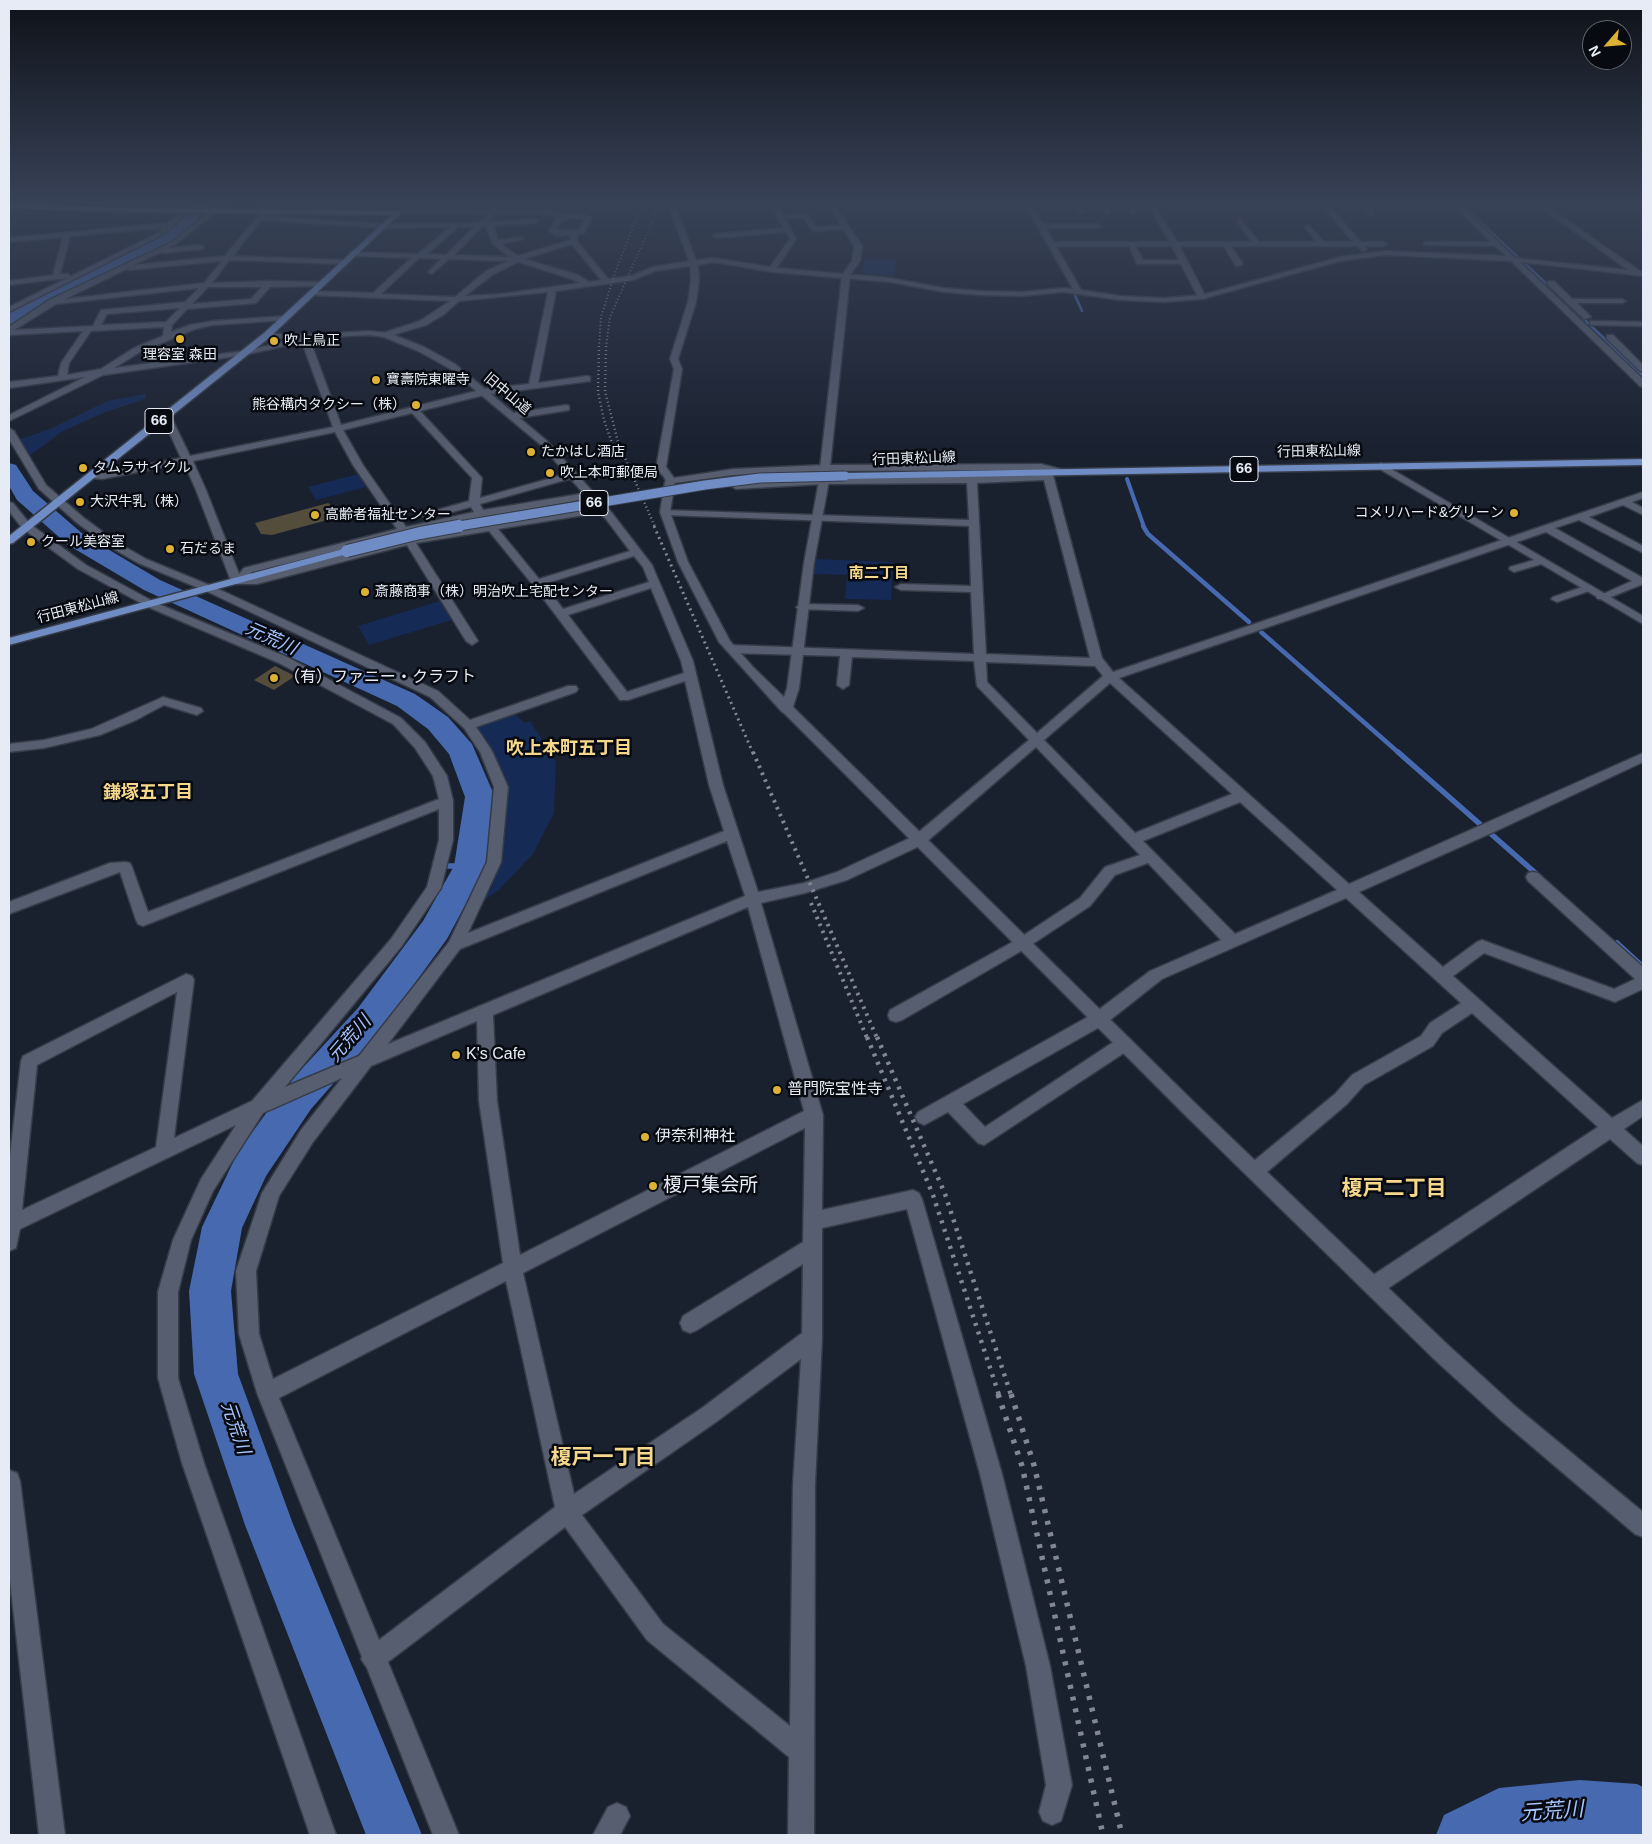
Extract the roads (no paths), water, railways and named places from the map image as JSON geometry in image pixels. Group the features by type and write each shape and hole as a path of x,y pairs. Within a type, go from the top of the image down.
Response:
{"main road":[{"name":"66","path":"9,541 267,335 315,289"},
{"name":"行田東松山線","path":"238,581 347,551 420,534 705,484 760,478 1643,462"},
{"name":"66","path":"154,604 238,581"},
{"name":"行田東松山線","path":"9,642 154,604"}],"street":[{"path":"9,310 49,289"},
{"path":"9,332 52,302 79,289"},
{"path":"52,302 180,289"},
{"path":"166,336 168,324 203,289"},
{"path":"62,377 65,363 104,312 253,301 264,289"},
{"path":"376,294 381,289"},
{"path":"386,334 423,323 470,289"},
{"path":"311,293 376,294 458,299 558,289"},
{"path":"694,289 692,302 674,359 678,369 661,468 668,476 670,482 665,512 683,562 725,642 786,709 1124,1044 1441,1352 1509,1414 1643,1526"},
{"path":"786,709 793,688 799,650 802,607 823,481 844,289"},
{"path":"939,289 1022,294 1064,290 1120,298 1164,300 1202,296 1228,289"},
{"path":"1198,289 1202,296"},
{"path":"1549,289 1643,384"},
{"path":"1558,289 1643,369"},
{"path":"533,387 552,290"},
{"path":"1570,300 1622,301"},
{"path":"9,418 104,371 137,350 166,336 213,323 286,318"},
{"path":"1594,323 1643,324"},
{"path":"9,332 168,324"},
{"name":"旧中山道","path":"267,335 309,338 369,333 386,334 421,349 452,366 544,443 606,512 648,567 687,661 716,785 753,899 814,1116 812,1338 804,1485 801,1835"},
{"path":"9,385 244,353 309,338 338,429 358,465 400,527 472,641"},
{"path":"1627,353 1643,353"},
{"path":"91,476 132,471 338,429 484,392 533,387 587,378"},
{"path":"513,416 566,408"},
{"path":"415,411 477,478 474,503 480,514 624,696 690,674"},
{"path":"161,419 168,421 201,490 238,581"},
{"path":"9,431 30,469 55,503 114,545 142,561 384,669 434,694 468,725 486,750 501,787 494,862 456,945 307,1136 271,1193 246,1271 250,1334 267,1393 373,1659 446,1835"},
{"path":"1381,466 1643,621"},
{"path":"670,482 733,472 824,468 1041,467 1061,472"},
{"path":"667,496 753,483 972,480 1048,477 1061,472"},
{"path":"238,581 248,570 573,475"},
{"path":"1048,477 1096,658 1110,676 1643,1157"},
{"path":"972,480 981,683 1232,941"},
{"path":"400,527 592,495"},
{"path":"10,1230 164,1151 264,1104 753,899 805,888 842,876 920,840 1110,676 1643,495"},
{"path":"1624,502 1643,512"},
{"path":"9,505 82,567 154,604 283,660 397,721 420,745 440,776 446,801 446,840 434,888 396,944 264,1104 207,1186 182,1240 168,1292 168,1378 192,1463 323,1835"},
{"path":"238,581 257,581 409,541 606,512"},
{"path":"665,512 974,523"},
{"path":"1581,517 1643,550"},
{"path":"1547,528 1641,581 1602,597"},
{"path":"537,584 637,552"},
{"path":"1514,569 1540,561"},
{"path":"560,614 655,583"},
{"path":"901,587 976,589"},
{"path":"1557,599 1588,588"},
{"path":"802,607 858,608"},
{"path":"731,648 1099,662"},
{"path":"843,685 846,652"},
{"path":"468,725 572,689"},
{"path":"9,748 44,744 95,732 132,718 163,701 197,711"},
{"path":"924,1117 1100,1020 1156,975 1349,891 1643,757"},
{"path":"1133,839 1243,795"},
{"path":"9,908 115,867 125,867 143,920 337,846 446,801"},
{"path":"456,945 732,834"},
{"path":"896,1015 1023,943 1085,902 1110,871 1150,857"},
{"path":"1532,877 1643,976"},
{"path":"1442,976 1482,946 1615,996 1643,982"},
{"path":"10,1230 29,1061 186,980 164,1151"},
{"path":"1255,1171 1341,1099 1358,1080 1428,1041 1436,1028 1473,1004"},
{"path":"485,1011 488,1101 513,1270 568,1512 655,1632 802,1752"},
{"path":"950,1102 984,1137 1124,1044"},
{"path":"1374,1286 1610,1127 1643,1107"},
{"path":"267,1393 814,1116"},
{"path":"813,1220 913,1199 992,1474 1038,1666 1060,1785 1052,1812"},
{"path":"690,1323 813,1247"},
{"path":"373,1659 568,1512 709,1415 812,1338"},
{"path":"9,1481 52,1835"}],"waterway":[{"name":"元荒川","path":"9,319 33,304 64,289"},
{"path":"1074,293 1082,311"},
{"path":"1560,296 1613,347"},
{"path":"1611,346 1643,376"},
{"name":"元荒川","path":"9,469 25,495 76,540 152,585 406,700 438,723 462,751 480,797 470,866 435,930 370,1018 298,1098 252,1164 222,1227 210,1291 216,1374 269,1525 394,1835"},
{"path":"1127,479 1144,527"},
{"path":"1143,526 1148,534 1249,622"},
{"path":"1261,632 1399,753"},
{"path":"1398,752 1540,877"},
{"path":"447,866 470,866"},
{"path":"1617,943 1643,967"},
{"name":"元荒川","path":"1464,1835 1499,1816 1580,1808 1637,1812 1643,1815"}],"railway":[{"path":"599,347 601,317 610,289"},
{"path":"606,347 610,317 622,289"},
{"path":"599,346 598,392 604,420 613,446"},
{"path":"606,346 605,391 618,442 655,527"},
{"path":"654,526 753,753"},
{"path":"753,752 877,1038"},
{"path":"811,903 867,1038"},
{"path":"867,1037 933,1195 999,1395"},
{"path":"877,1037 945,1194 1011,1395"},
{"path":"998,1394 1022,1466 1103,1835"},
{"path":"1011,1394 1034,1465 1122,1835"}],"place":[{"name":"理容室 森田","path":"180,339"},
{"name":"吹上鳥正","path":"274,341"},
{"name":"寶壽院東曜寺","path":"376,380"},
{"name":"熊谷構内タクシー（株）","path":"416,405"},
{"name":"たかはし酒店","path":"531,452"},
{"name":"タムラサイクル","path":"83,468"},
{"name":"吹上本町郵便局","path":"550,473"},
{"name":"大沢牛乳（株）","path":"80,502"},
{"name":"コメリハード&グリーン","path":"1514,513"},
{"name":"高齢者福祉センター","path":"315,515"},
{"name":"クール美容室","path":"31,542"},
{"name":"石だるま","path":"170,549"},
{"name":"斎藤商事（株）明治吹上宅配センター","path":"365,592"},
{"name":"（有）ファニー・クラフト","path":"274,678"},
{"name":"K's Cafe","path":"456,1055"},
{"name":"普門院宝性寺","path":"777,1090"},
{"name":"伊奈利神社","path":"645,1137"},
{"name":"榎戸集会所","path":"653,1186"}],"district":[{"name":"南二丁目","path":"879,574"},
{"name":"吹上本町五丁目","path":"569,749"},
{"name":"鎌塚五丁目","path":"148,793"},
{"name":"榎戸二丁目","path":"1394,1189"},
{"name":"榎戸一丁目","path":"603,1458"}]}
